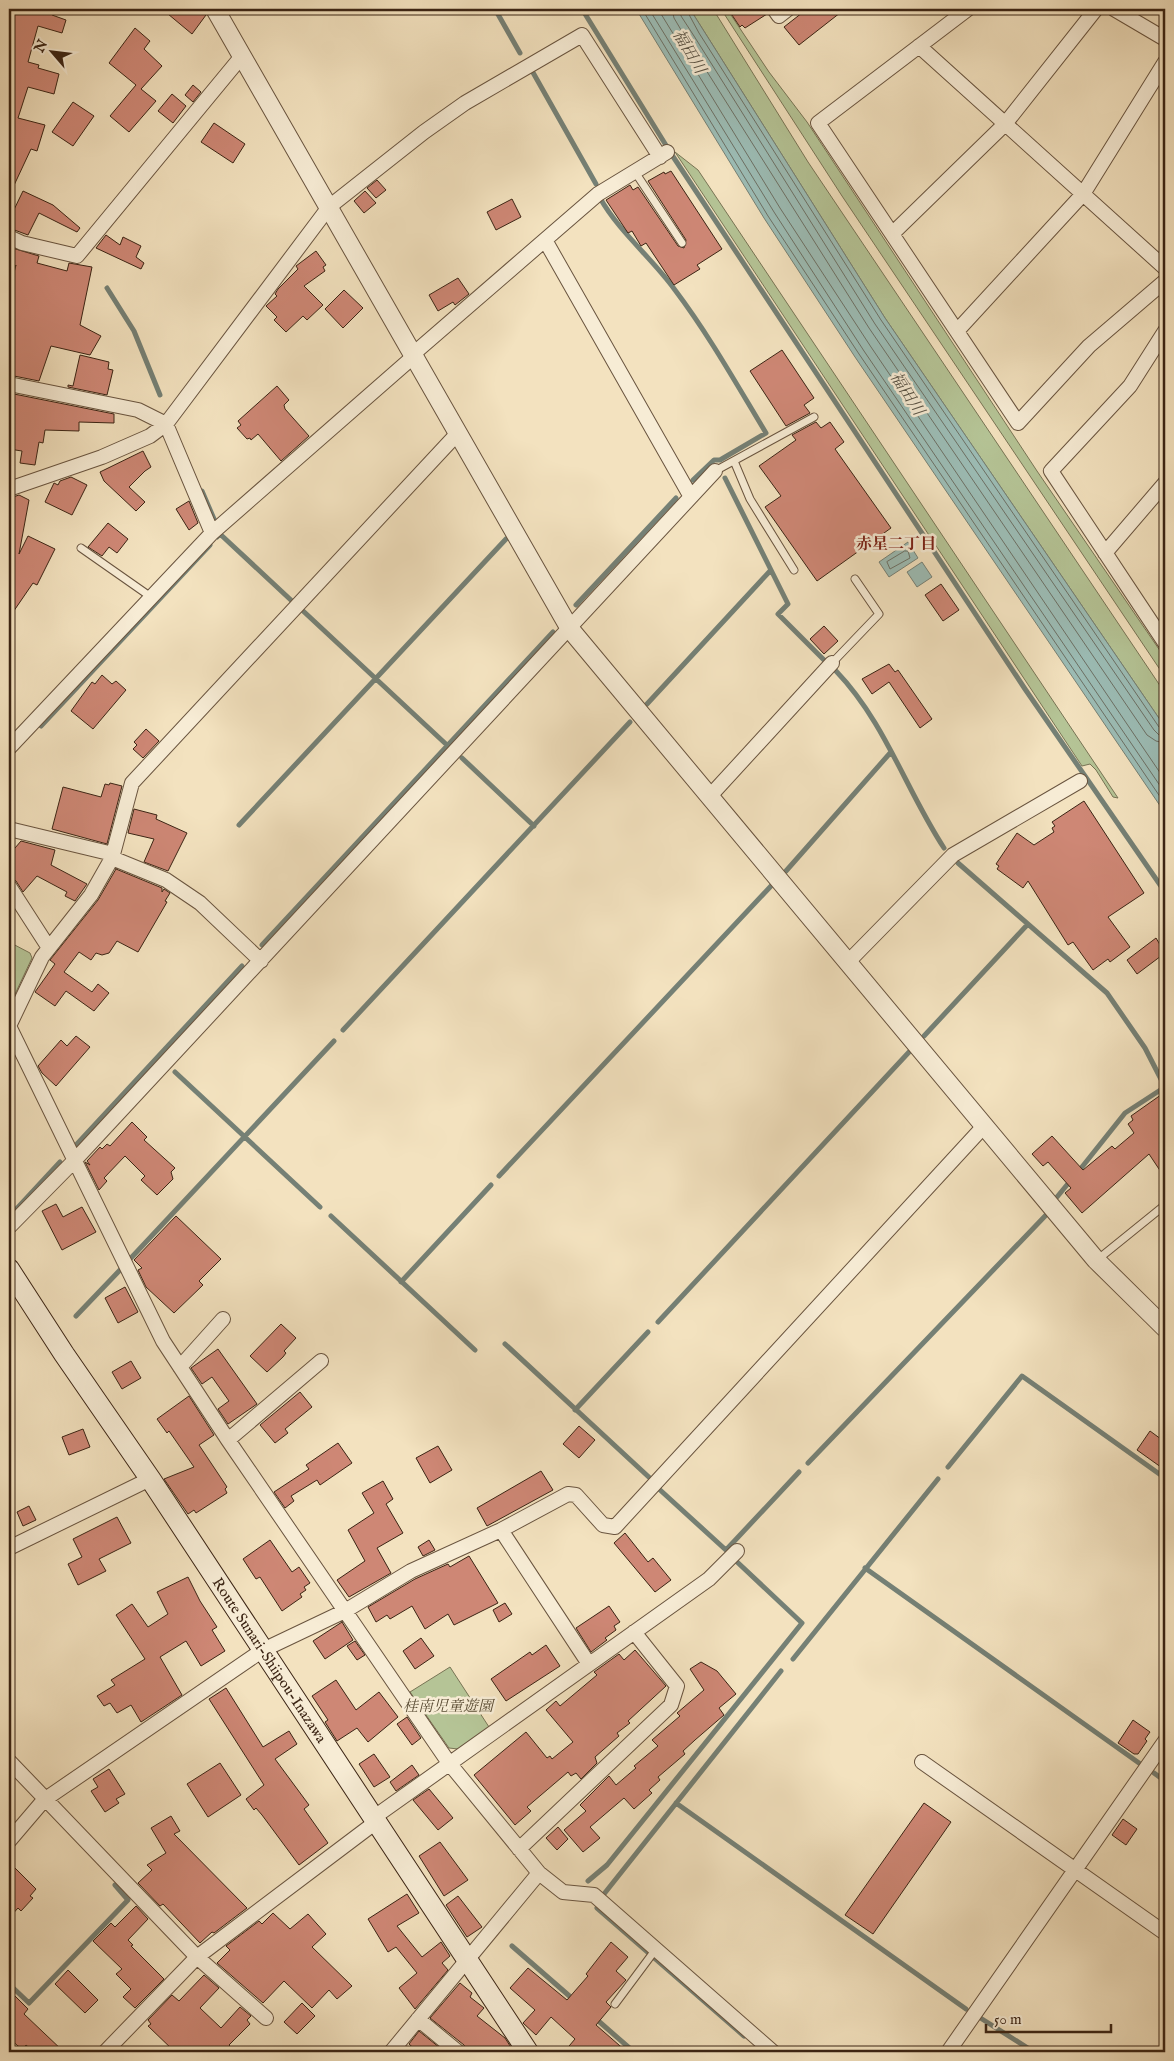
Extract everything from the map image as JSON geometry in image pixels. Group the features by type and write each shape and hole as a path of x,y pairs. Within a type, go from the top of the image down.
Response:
{"main road":[{"name":"Route Sunari-Shiipou-Inazawa","path":"9,1269 64,1354 150,1479 466,1961 528,2052"}],"street":[{"path":"214,9 570,629 1096,1260 1165,1328"},
{"path":"774,9 778,16 788,9"},
{"path":"968,9 818,124 1018,423 1089,346 1165,281"},
{"path":"892,234 1005,124 1096,9"},
{"path":"1114,9 1165,39"},
{"path":"9,489 102,457 150,436 166,424 329,207 424,132 466,103 582,35 663,154 598,194 212,533 9,748"},
{"path":"919,46 1165,268"},
{"path":"9,237 22,243 78,256 242,56"},
{"path":"957,330 1083,194 1165,62"},
{"path":"545,240 691,497"},
{"path":"1162,632 1105,553 1051,471 1130,386 1165,331"},
{"path":"9,384 138,410 166,424 212,533"},
{"path":"457,434 132,783 113,856 91,895 42,957 9,1026 163,1341 228,1440 449,1763 539,1873 563,1892 594,1895 652,1954 773,2052"},
{"path":"9,1227 74,1161 715,472"},
{"path":"1105,553 1165,483"},
{"path":"710,796 832,664"},
{"path":"848,962 953,855 1080,781"},
{"path":"9,829 113,856 166,880 200,903 261,961"},
{"path":"9,886 49,948"},
{"path":"9,1841 44,1800 263,1650 345,1611 411,1571 501,1530 568,1494 576,1495 603,1525 615,1527 985,1125"},
{"path":"180,1367 223,1319"},
{"path":"228,1440 321,1361"},
{"path":"9,1548 150,1479"},
{"path":"501,1530 589,1664"},
{"path":"105,2052 197,1957 449,1763 709,1579 737,1551"},
{"path":"519,1849 671,1705 677,1686 634,1632"},
{"path":"948,2052 1165,1741"},
{"path":"9,1761 44,1800 197,1957 266,2018"},
{"path":"922,1762 1165,1933"},
{"path":"391,2052 539,1873"},
{"path":"418,2019 458,2052"}],"lane":[{"path":"635,172 682,243"},
{"path":"715,472 814,417"},
{"path":"734,461 750,499 794,570"},
{"path":"81,548 151,598"},
{"path":"832,664 879,614 855,579"},
{"path":"1096,1260 1165,1205"},
{"path":"615,2004 652,1954"}],"green space":[{"path":"690,9 713,9 808,162 1165,693 1165,727 885,318"},
{"path":"721,9 727,9 769,72 807,122 1037,471 1165,658 1165,677 842,196"},
{"path":"675,152 698,170 1118,798 1113,797 1090,764 1082,766"},
{"path":"9,942 30,953 32,958 9,1007"},
{"name":"桂南児童遊園","path":"450,1667 489,1727 458,1749 449,1748 410,1692"}],"water":[{"name":"福田川","path":"636,9 690,9 885,318 1165,727 1165,813 855,357 764,218"},
{"path":"908,542 918,558 889,577 879,562"},
{"path":"922,562 932,577 917,587 907,572"}],"building":[{"path":"9,9 54,9 52,15 66,20 62,33 38,26 28,62 39,65 38,68 59,74 54,94 28,87 18,118 45,125 37,151 31,149 9,196"},
{"path":"162,9 199,9 206,15 192,34"},
{"path":"728,9 765,9 767,14 745,28 742,25 740,27"},
{"path":"807,9 845,9 799,45 784,27"},
{"path":"135,28 150,41 144,49 162,66 141,89 156,101 129,132 110,116 136,85 109,63"},
{"path":"193,85 201,92 193,102 185,95"},
{"path":"172,94 186,106 173,123 158,111"},
{"path":"73,102 94,116 73,146 52,132"},
{"path":"214,123 245,144 233,163 201,142"},
{"path":"671,171 722,249 697,265 700,269 674,285 646,243 641,246 632,231 628,233 606,200 630,185 633,190 638,187 678,246 684,248 686,240 648,181 664,172 665,174"},
{"path":"377,180 386,190 376,198 367,188"},
{"path":"23,191 53,205 80,228 77,232 39,213 28,235 9,228 9,220"},
{"path":"365,191 376,203 364,213 354,201"},
{"path":"512,199 521,217 496,230 487,212"},
{"path":"106,235 120,245 123,237 141,246 136,257 144,263 141,269 96,248"},
{"path":"9,247 39,256 37,263 67,271 69,263 92,267 80,325 101,336 90,355 51,346 39,381 9,375 9,292 16,265 9,275"},
{"path":"316,251 326,265 323,267 325,271 304,286 323,305 307,320 303,316 286,332 274,320 277,317 266,306 277,296 275,294 278,289 298,269 296,266"},
{"path":"458,278 469,294 455,305 453,302 438,311 429,295"},
{"path":"344,290 363,308 343,328 325,309"},
{"path":"782,350 814,398 804,405 810,413 786,426 750,371"},
{"path":"80,355 109,362 108,369 113,370 107,395 68,387 68,385 73,386"},
{"path":"277,386 289,400 284,405 285,409 309,436 281,461 258,434 251,440 250,438 247,439 237,428 241,425 238,421"},
{"path":"9,393 114,414 114,423 79,422 79,431 45,430 43,443 39,442 35,465 20,463 22,451 9,449"},
{"path":"816,422 821,428 830,422 844,442 835,449 891,528 817,581 765,507 781,496 759,466 796,440 792,435"},
{"path":"143,451 151,467 129,487 145,502 136,511 104,481 100,472"},
{"path":"71,477 87,485 72,515 45,502 54,483 58,485 60,481"},
{"path":"19,495 29,500 19,554 28,536 55,549 37,585 33,583 9,618 9,505 13,497"},
{"path":"189,501 198,523 189,530 176,509"},
{"path":"108,523 128,539 117,553 109,547 102,556 88,547"},
{"path":"941,584 959,610 943,621 925,595"},
{"path":"824,626 838,641 824,654 810,639"},
{"path":"889,664 895,672 898,670 932,719 920,728 889,682 872,694 862,679"},
{"path":"102,675 112,684 116,681 126,690 93,729 71,711 92,682 95,684"},
{"path":"146,729 159,741 143,758 133,749 137,745 134,742"},
{"path":"110,783 122,786 107,844 52,829 63,787 101,797 105,784 109,785"},
{"path":"1084,801 1144,893 1108,917 1130,947 1110,962 1108,959 1093,970 1073,942 1068,945 1028,881 1023,888 997,869 999,866 996,864 1017,833 1034,845 1054,832 1052,828 1055,826 1052,822"},
{"path":"134,809 157,815 156,819 187,833 168,871 144,862 154,839 128,833"},
{"path":"21,841 55,850 51,865 87,884 75,901 65,896 67,892 37,876 23,892 16,881 9,877 9,855"},
{"path":"116,869 162,888 162,892 164,889 170,893 165,901 167,902 138,952 117,941 109,953 102,955 96,953 91,960 79,952 64,972 92,992 98,984 109,993 94,1011 66,991 55,1006 35,992 55,964 50,960 98,900"},
{"path":"1156,938 1165,953 1137,974 1127,960"},
{"path":"76,1036 90,1047 56,1086 42,1073 38,1066 61,1040 67,1046"},
{"path":"1165,1092 1165,1178 1149,1154 1082,1213 1065,1193 1071,1188 1048,1162 1043,1166 1032,1154 1052,1136 1083,1170 1112,1146 1115,1149 1134,1133 1128,1124 1133,1120 1131,1116"},
{"path":"132,1122 147,1137 144,1140 175,1168 171,1172 173,1179 157,1195 141,1180 145,1176 125,1156 104,1178 107,1181 99,1190 85,1162 90,1165 87,1161 100,1147 102,1149 107,1144 110,1146"},
{"path":"56,1204 63,1217 82,1207 96,1232 62,1250 42,1211"},
{"path":"176,1216 221,1259 199,1281 203,1285 174,1313 146,1287 138,1270 142,1268 134,1260"},
{"path":"125,1287 138,1312 118,1323 105,1298"},
{"path":"281,1324 296,1338 284,1351 286,1353 283,1357 267,1372 250,1356"},
{"path":"218,1349 257,1404 228,1424 218,1409 229,1401 212,1377 202,1384 191,1368"},
{"path":"131,1361 141,1378 122,1389 112,1372"},
{"path":"300,1392 312,1407 285,1429 288,1433 275,1443 260,1425"},
{"path":"189,1396 214,1435 199,1445 227,1487 225,1489 227,1493 196,1513 194,1510 188,1514 164,1479 194,1467 169,1431 167,1433 157,1419"},
{"path":"579,1426 595,1440 579,1458 563,1444"},
{"path":"83,1429 90,1447 69,1455 62,1437"},
{"path":"1150,1431 1165,1442 1165,1470 1137,1450"},
{"path":"338,1443 352,1463 320,1485 317,1480 291,1496 294,1501 285,1508 274,1492 309,1469 306,1465"},
{"path":"438,1446 452,1470 430,1483 416,1458"},
{"path":"541,1471 553,1490 487,1526 477,1508"},
{"path":"383,1481 393,1499 386,1504 403,1533 377,1548 391,1573 349,1597 337,1580 365,1561 348,1530 374,1513 362,1493"},
{"path":"29,1506 36,1520 23,1526 17,1512"},
{"path":"117,1517 131,1543 99,1559 106,1571 78,1585 68,1564 82,1557 73,1539"},
{"path":"625,1533 648,1562 653,1558 671,1580 655,1592 614,1543"},
{"path":"270,1540 292,1572 299,1567 310,1583 304,1587 306,1590 300,1594 302,1597 282,1611 260,1577 256,1579 243,1559"},
{"path":"429,1540 435,1550 423,1556 418,1547"},
{"path":"469,1556 498,1603 454,1625 448,1614 425,1629 412,1606 390,1619 387,1615 376,1622 368,1607 415,1579 448,1564 450,1567"},
{"path":"188,1577 200,1601 217,1627 212,1630 225,1651 201,1666 186,1641 160,1657 182,1695 141,1722 131,1705 117,1713 110,1703 104,1706 97,1696 115,1685 111,1680 145,1659 116,1615 132,1604 148,1627 168,1614 157,1592"},
{"path":"505,1603 512,1614 499,1622 493,1610"},
{"path":"609,1606 620,1622 614,1626 616,1630 605,1638 607,1640 591,1652 576,1628"},
{"path":"342,1622 353,1640 325,1659 313,1641"},
{"path":"421,1638 434,1656 415,1669 403,1651"},
{"path":"355,1641 365,1655 357,1660 347,1646"},
{"path":"546,1645 560,1666 506,1701 491,1679 530,1652 532,1655"},
{"path":"635,1650 666,1686 628,1721 630,1723 617,1733 619,1736 595,1757 597,1763 581,1779 576,1773 571,1776 568,1772 527,1807 531,1811 515,1825 474,1775 526,1732 547,1758 550,1756 552,1759 573,1742 546,1710 556,1701 560,1706 597,1675 594,1672 619,1654 624,1660"},
{"path":"701,1662 717,1671 736,1694 719,1708 724,1715 683,1751 685,1754 658,1777 660,1780 649,1790 652,1793 634,1809 624,1798 590,1827 600,1838 583,1852 564,1830 586,1811 580,1805 609,1776 616,1785 636,1768 634,1766 658,1746 652,1740 680,1716 677,1713 704,1690 690,1669"},
{"path":"336,1680 356,1710 379,1692 398,1717 368,1742 357,1728 337,1741 325,1722 328,1720 312,1696"},
{"path":"226,1688 263,1747 289,1731 297,1744 275,1759 309,1805 304,1809 328,1843 299,1865 262,1815 256,1808 254,1810 246,1799 264,1785 209,1699"},
{"path":"407,1717 421,1738 412,1745 397,1724"},
{"path":"1133,1720 1150,1732 1145,1739 1147,1741 1138,1754 1134,1754 1118,1743"},
{"path":"374,1754 390,1777 374,1787 359,1764"},
{"path":"220,1763 241,1795 208,1817 187,1784"},
{"path":"412,1765 419,1775 396,1791 390,1782"},
{"path":"109,1769 125,1794 116,1799 119,1803 105,1812 91,1791 98,1787 93,1779"},
{"path":"429,1789 453,1818 438,1830 413,1800"},
{"path":"924,1803 951,1822 873,1934 845,1915"},
{"path":"171,1816 180,1831 174,1834 247,1908 214,1933 212,1932 200,1943 163,1904 160,1906 138,1883 152,1870 147,1865 166,1853 151,1828"},
{"path":"1123,1819 1137,1829 1126,1845 1112,1835"},
{"path":"558,1827 568,1839 557,1850 546,1838"},
{"path":"440,1842 468,1880 444,1896 419,1856"},
{"path":"9,1862 36,1889 30,1896 33,1898 21,1911 18,1908 9,1918"},
{"path":"407,1894 419,1913 397,1926 422,1957 441,1942 450,1956 442,1963 448,1970 415,2009 399,1988 417,1973 396,1947 388,1952 368,1919"},
{"path":"458,1896 482,1927 467,1937 446,1905"},
{"path":"136,1906 148,1919 128,1940 133,1945 131,1946 164,1979 135,2008 123,1997 131,1989 116,1974 122,1969 93,1941 111,1923 115,1927"},
{"path":"273,1913 290,1929 308,1914 326,1934 312,1947 352,1986 337,1999 329,1990 312,2008 284,1981 263,2003 217,1963 230,1950 226,1946 259,1921 262,1924"},
{"path":"611,1942 628,1957 616,1971 626,1980 606,2002 611,2007 596,2025 627,2052 564,2052 575,2039 551,2017 536,2035 523,2023 535,2010 510,1988 528,1968 567,2000 588,1976 586,1974"},
{"path":"68,1970 98,2000 85,2013 55,1984"},
{"path":"204,1975 219,1988 200,2008 221,2028 240,2007 251,2016 247,2020 250,2024 229,2045 236,2052 175,2052 148,2026 151,2024 148,2020 172,1995 179,2001"},
{"path":"460,1983 472,1993 470,1997 484,2008 477,2016 505,2038 514,2052 467,2052 464,2045 430,2018"},
{"path":"9,1990 28,2009 24,2014 64,2052 34,2052 26,2045 23,2049 9,2038"},
{"path":"302,2003 315,2016 297,2034 284,2022"},
{"path":"419,2031 445,2052 418,2052 409,2044"}],"waterway":[{"path":"495,9 520,53"},
{"path":"582,9 672,155 1025,689 1165,892"},
{"path":"531,69 596,184"},
{"path":"600,198 617,223 666,278 687,307 766,433 720,460 714,460 693,480"},
{"path":"107,288 134,331 160,395"},
{"path":"725,478 788,604 778,614 826,662"},
{"path":"202,491 214,519"},
{"path":"576,605 676,498"},
{"path":"217,537 220,534 293,602"},
{"path":"239,825 506,539"},
{"path":"41,726 210,545"},
{"path":"647,704 770,571"},
{"path":"301,609 448,746"},
{"path":"262,945 553,632"},
{"path":"836,671 853,691 882,734 930,826 944,848"},
{"path":"343,1030 630,722"},
{"path":"786,871 891,752"},
{"path":"462,758 534,826"},
{"path":"958,863 1107,993 1145,1048 1165,1087 1125,1113 1078,1172"},
{"path":"499,1176 771,886"},
{"path":"924,1036 1028,924"},
{"path":"77,1144 242,966"},
{"path":"131,1258 334,1041"},
{"path":"658,1322 910,1051"},
{"path":"175,1072 320,1207"},
{"path":"9,1217 60,1162"},
{"path":"1057,1197 1071,1180"},
{"path":"401,1282 491,1185"},
{"path":"808,1463 1047,1214"},
{"path":"331,1216 475,1350"},
{"path":"76,1316 120,1270"},
{"path":"575,1410 648,1332"},
{"path":"505,1344 652,1480"},
{"path":"948,1467 1022,1376 1165,1478"},
{"path":"726,1550 799,1472"},
{"path":"793,1659 938,1479"},
{"path":"659,1489 727,1551"},
{"path":"588,1881 607,1865 802,1623 735,1560"},
{"path":"865,1568 1139,1763"},
{"path":"604,1894 781,1671"},
{"path":"1154,1773 1165,1781"},
{"path":"676,1803 966,2009"},
{"path":"9,1984 29,2003 128,1900 115,1885"},
{"path":"597,1908 744,2036"},
{"path":"512,1946 574,2000"},
{"path":"595,2018 634,2052"},
{"path":"982,2019 1034,2052"}],"district":[{"name":"赤星二丁目","path":"896,543"}]}
